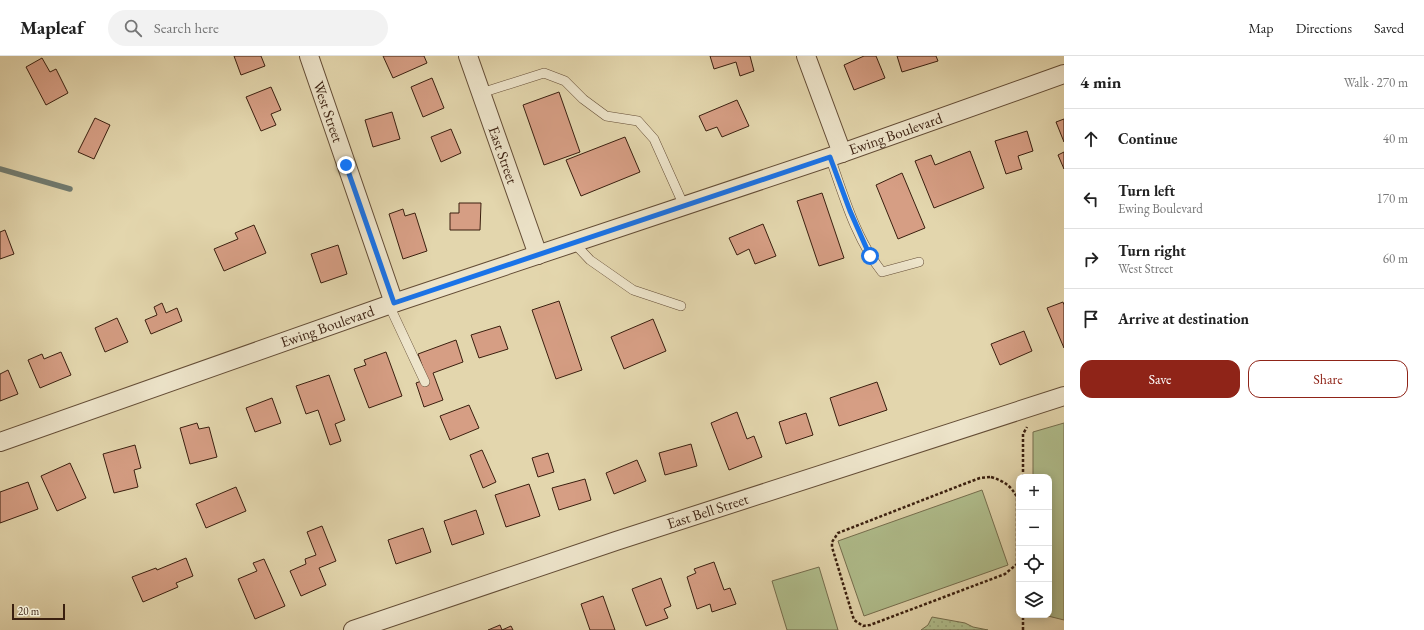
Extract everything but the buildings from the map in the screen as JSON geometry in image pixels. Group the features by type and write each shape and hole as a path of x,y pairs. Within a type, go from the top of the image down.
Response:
{"street":[{"name":"West Street","path":"309,56 391,304"},
{"name":"East Street","path":"468,56 538,255"},
{"path":"806,56 836,155"},
{"name":"Ewing Boulevard","path":"0,442 391,304 836,155 1064,74"},
{"name":"East Bell Street","path":"353,630 616,541 1064,396"}],"lane":[{"path":"481,93 544,73 565,81 583,99 606,116 638,121 654,139 684,206"},
{"path":"836,155 850,211 870,256 882,272 919,262"},
{"path":"574,243 590,260 633,290 681,306"},
{"path":"391,304 425,382"}],"path":[{"path":"1023,474 1023,434 1029,424"},
{"path":"992,477 1003,481 1013,489 1017,497 1018,564 1005,574 880,622 863,626 858,624 852,616 832,542 838,533 844,530 980,478 992,477"},
{"path":"1023,618 1023,630"}],"green space":[{"path":"1064,423 1064,620 1052,617 1052,474 1033,474 1033,432"},
{"path":"982,490 1008,565 864,616 838,541"},
{"path":"819,567 838,630 787,630 772,581"},
{"path":"932,617 965,623 973,627 988,630 921,630 928,625"}],"waterway":[{"path":"0,169 70,189"}],"route":[{"path":"346,165 394,303 830,157 850,211 870,256"}]}
